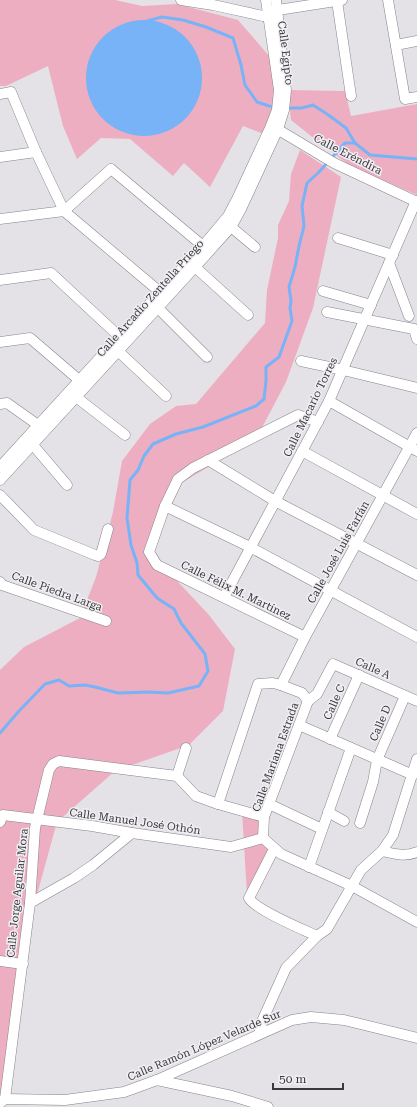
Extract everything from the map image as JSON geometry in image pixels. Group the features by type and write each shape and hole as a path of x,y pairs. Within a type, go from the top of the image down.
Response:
{"street":[{"path":"181,0 212,3 263,16 274,8 339,0 350,96"},
{"name":"Calle Egipto","path":"266,0 274,8 283,90 280,110"},
{"path":"388,0 405,99 417,97"},
{"path":"396,45 417,41"},
{"path":"0,94 11,92 36,152 64,211 160,292"},
{"name":"Calle Arcadio Zentella Priego","path":"0,467 78,380 158,308 231,226 241,209 280,110"},
{"name":"Calle Arcadio Zentella Priego","path":"0,480 118,351 122,340 160,292 204,246 228,216 274,127"},
{"name":"Calle Eréndira","path":"274,127 334,163 417,202"},
{"path":"0,157 36,152"},
{"path":"0,219 64,211 111,169 204,246"},
{"name":"Calle Macario Torres","path":"224,597 329,401 417,202"},
{"path":"231,226 255,247"},
{"path":"338,238 391,259 409,316"},
{"path":"196,267 248,315"},
{"path":"0,280 52,273 122,340"},
{"path":"323,291 371,305"},
{"path":"158,308 207,357"},
{"path":"327,312 364,320 415,334"},
{"path":"0,342 30,338 78,380"},
{"path":"118,351 166,396"},
{"path":"301,361 417,388"},
{"path":"76,397 125,435"},
{"path":"329,401 413,449"},
{"path":"0,404 8,403 38,425"},
{"path":"318,422 298,415 193,468 178,479 165,506 250,547 417,637"},
{"name":"Calle José Luis Farfán","path":"281,685 304,637 330,590 383,496 413,449 417,433"},
{"path":"33,445 67,485"},
{"path":"302,451 417,514"},
{"path":"208,460 276,501 417,575"},
{"path":"0,495 34,530 98,556 101,554 108,529"},
{"name":"Calle Félix M. Martínez","path":"165,506 149,552 157,565 304,637"},
{"name":"Calle Piedra Larga","path":"0,582 2,585 106,621"},
{"name":"Calle A","path":"308,701 317,694 333,664 417,701"},
{"name":"Calle C","path":"330,739 359,675"},
{"path":"218,804 258,684 273,683 281,685 302,693 308,701"},
{"name":"Calle D","path":"360,824 373,782 377,760 405,696"},
{"name":"Calle Mariana Estrada","path":"262,838 264,817 308,701"},
{"path":"299,725 413,775"},
{"path":"186,748 177,776 196,796 264,817"},
{"path":"309,867 350,748"},
{"path":"259,1034 263,1019 286,968 317,936 327,929 361,870 382,851 393,834 417,759"},
{"name":"Calle Jorge Aguilar Mora","path":"3,1101 23,964 30,903 35,828 49,770 53,764 59,761 177,776"},
{"path":"269,804 322,829"},
{"path":"328,812 344,821"},
{"name":"Calle Manuel José Othón","path":"2,818 38,819 231,847 262,838"},
{"path":"30,903 74,878 93,865 132,833"},
{"path":"262,838 281,854 352,886 417,922"},
{"path":"274,849 249,898 250,902 268,913 317,936"},
{"path":"382,851 401,855 409,855 417,852"},
{"path":"0,961 23,964"},
{"name":"Calle Ramón López Velarde Sur","path":"3,1101 65,1100 124,1092 157,1080 292,1020 311,1017 344,1020 417,1038"},
{"path":"157,1080 232,1096 268,1107"}],"shaded area":[{"path":"0,0 115,0 142,6 177,4 238,20 270,57 275,95 271,120 264,134 243,126 210,187 184,163 173,176 130,139 101,138 77,159 63,126 48,66 6,86 0,86"},
{"path":"288,90 345,91 351,116 417,104 417,195 352,167 291,120"},
{"path":"300,150 341,177 313,308 286,382 256,439 181,483 151,553 209,615 235,649 223,711 189,745 115,771 57,822 24,942 3,1090 0,1093 0,670 24,647 80,618 96,577 113,512 122,461 150,424 176,406 196,404 265,323 267,290 278,238 278,225 289,201 291,174"},
{"path":"242,811 263,818 261,837 273,850 247,895"}],"water":[{"path":"144,20 155,21 166,25 185,37 197,56 201,67 201,89 197,100 185,119 166,131 155,135 144,136 133,135 122,131 103,119 91,100 87,89 86,78 87,67 91,56 103,37 122,25 133,21"}],"waterway":[{"path":"147,21 162,17 183,20 206,27 233,38 245,85 257,102 275,107"},
{"path":"286,108 302,108 313,105 346,128 355,143 370,155 417,159"},
{"path":"0,733 45,684 59,680 69,686 85,685 118,693 168,693 199,686 208,671 205,654 181,623 174,609 157,598 138,575 137,563 131,545 127,518 130,480 138,470 144,456 153,444 176,434 203,427 256,406 264,399 266,367 279,357 292,321 289,287 304,226 302,206 307,183 345,143 355,143"}]}
